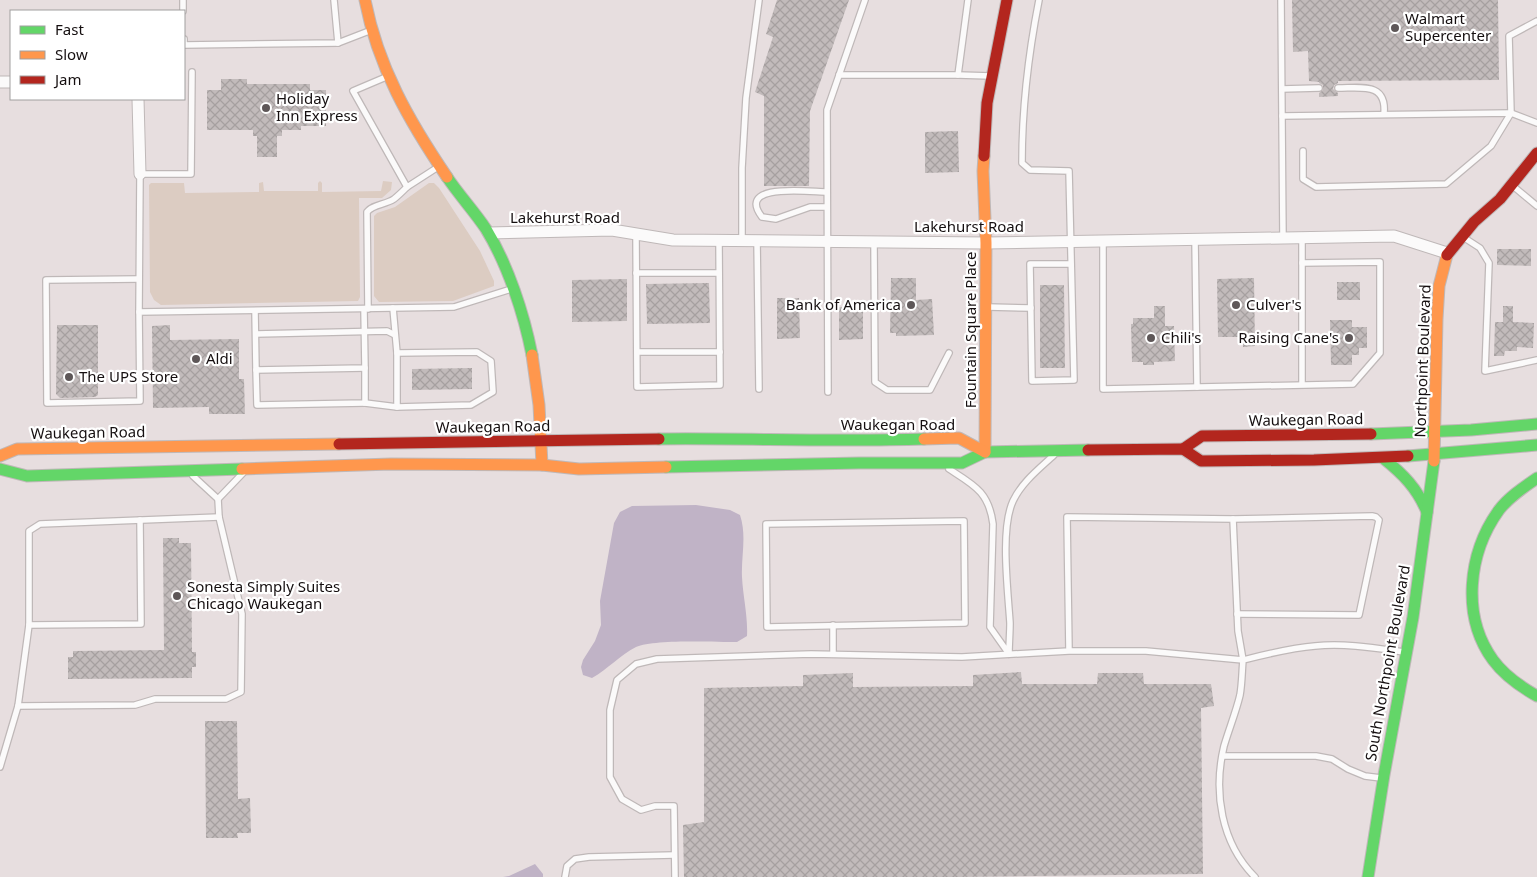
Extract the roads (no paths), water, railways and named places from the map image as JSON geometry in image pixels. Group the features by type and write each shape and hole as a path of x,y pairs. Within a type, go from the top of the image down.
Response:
{"main road":[{"name":"Lakehurst Road","path":"365,0 371,30 388,75 406,112 459,195 488,233 513,289 531,350 539,392 542,465"},
{"name":"Fountain Square Place","path":"985,452 986,243 983,171 987,103 1007,0"},
{"name":"Northpoint Boulevard","path":"1435,455 1436,319 1439,286 1447,253 1474,222 1500,199 1537,153"},
{"name":"Waukegan Road","path":"0,469 27,476 391,464 542,465 579,469 942,463 962,462 985,452 1182,449 1202,436 1329,436 1470,430 1537,424"},
{"name":"Waukegan Road","path":"0,456 17,449 739,438 854,441 959,438 985,452"},
{"name":"Waukegan Road","path":"1182,449 1201,461 1383,458 1537,445"},
{"name":"South Northpoint Boulevard","path":"1368,877 1407,653 1435,455"},
{"path":"1383,458 1411,481 1421,497 1427,512"},
{"path":"1537,478 1520,489 1500,508 1484,533 1474,568 1472,592 1480,637 1492,660 1522,688 1537,696"}],"street":[{"path":"138,100 140,174"},
{"name":"Lakehurst Road","path":"488,233 612,230 673,240 986,243 1394,236 1447,253"}],"lane":[{"path":"334,0 338,43"},
{"path":"742,240 742,168 746,108 759,0"},
{"path":"828,392 827,110 864,0"},
{"path":"958,75 968,0"},
{"path":"1039,0 1028,56 1022,121 1022,163 1030,170 1069,171 1074,380 1032,381 1030,264 1071,264"},
{"path":"1281,0 1284,238"},
{"path":"1303,151 1303,178 1316,187 1446,184 1491,146 1511,113 1509,36 1537,21"},
{"path":"185,45 338,43 371,30"},
{"path":"139,279 46,280 47,402 140,401 140,174 191,174 192,72"},
{"path":"388,75 353,91 407,187"},
{"path":"839,75 992,76"},
{"path":"1282,89 1319,88"},
{"path":"1338,88 1368,88 1377,91 1385,106 1384,114"},
{"path":"1282,116 1511,113 1537,123"},
{"path":"365,403 364,332 367,212 371,207 394,199 407,187 440,166"},
{"path":"1512,184 1537,206"},
{"path":"827,192 771,191 760,195 756,201 756,210 762,217 776,219 800,209 827,207"},
{"path":"636,235 637,386 720,385 719,241"},
{"path":"1462,236 1480,248 1489,263 1486,371 1537,360"},
{"path":"1302,237 1302,384"},
{"path":"1195,239 1197,387"},
{"path":"757,240 759,389"},
{"path":"1103,241 1103,389 1353,384 1380,353 1380,262 1302,263"},
{"path":"874,242 876,382 887,390 930,390 949,353"},
{"path":"636,273 719,273"},
{"path":"139,312 454,307 513,289"},
{"path":"986,307 1031,308"},
{"path":"393,308 397,353 397,407"},
{"path":"255,310 257,404 365,403 397,407 471,406 493,392 491,361 477,352 397,353"},
{"path":"256,334 387,331 395,335"},
{"path":"637,352 720,352"},
{"path":"256,370 365,368"},
{"path":"1008,654 1010,626 1006,568 1007,520 1013,501 1024,483 1058,450"},
{"path":"942,463 976,486 991,509 993,524 990,626 1008,654"},
{"path":"218,500 246,470"},
{"path":"18,706 135,705 155,699 226,698 241,692 242,614 219,518 218,500 188,471"},
{"path":"1069,651 1068,517 1233,519 1376,517 1378,520 1359,615 1237,614"},
{"path":"0,767 18,706 29,625 29,531 40,524 219,518"},
{"path":"1233,519 1238,631 1243,660 1240,693 1224,747 1219,788 1222,818 1232,847 1255,877"},
{"path":"29,625 141,624 140,520"},
{"path":"964,521 965,624 833,626 767,627 766,524 964,521"},
{"path":"833,626 833,654"},
{"path":"675,877 674,806 655,806 641,810 622,799 610,777 610,710 617,680 636,664 657,660 833,654 962,657 1069,651 1146,651 1243,660 1278,651 1316,646 1356,646 1407,653"},
{"path":"1223,756 1316,756 1332,759 1348,769 1365,776 1384,779"},
{"path":"566,877 567,866 576,859 589,857 674,856"}],"place":[{"name":"Walmart Supercenter","path":"1395,28"},
{"name":"Holiday Inn Express","path":"266,108"},
{"name":"Bank of America","path":"911,305"},
{"name":"Culver's","path":"1236,305"},
{"name":"Chili's","path":"1151,338"},
{"name":"Raising Cane's","path":"1349,338"},
{"name":"Aldi","path":"196,359"},
{"name":"The UPS Store","path":"69,377"},
{"name":"Sonesta Simply Suites Chicago Waukegan","path":"177,596"}]}
